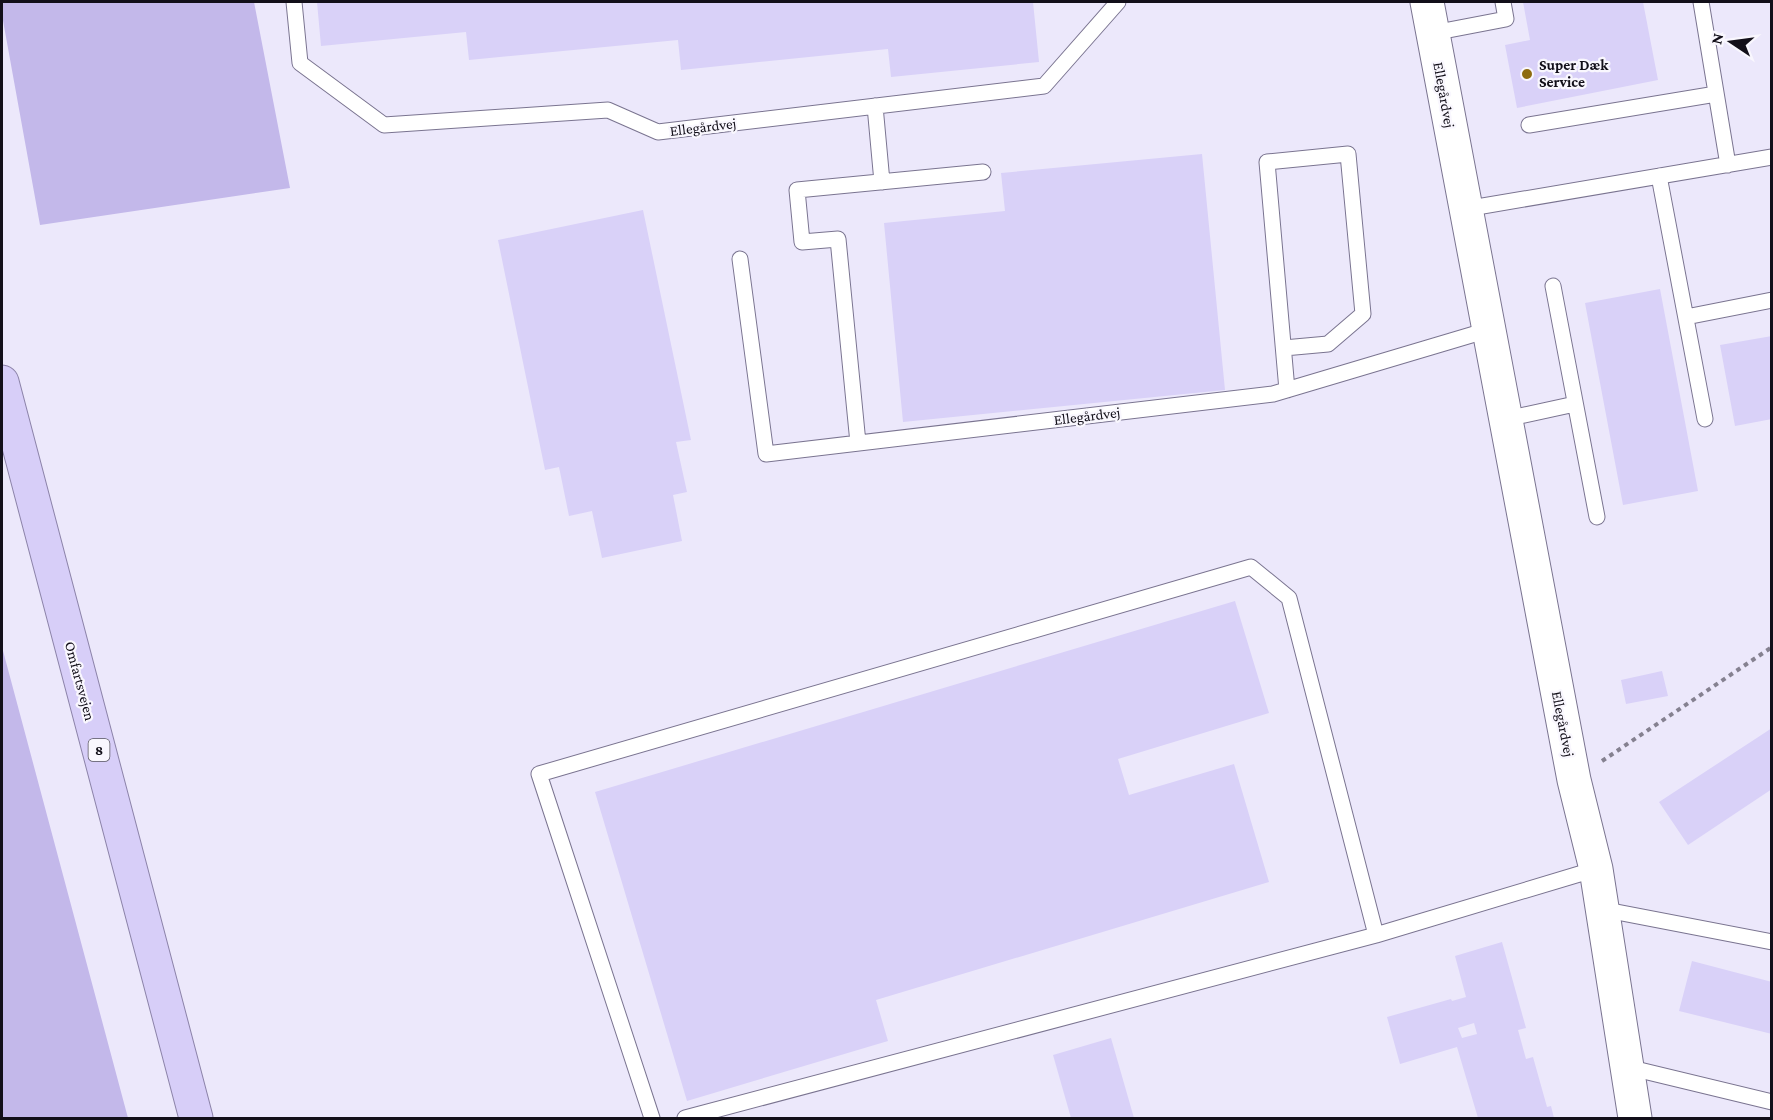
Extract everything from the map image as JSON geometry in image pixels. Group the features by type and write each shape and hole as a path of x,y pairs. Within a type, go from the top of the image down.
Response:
{"highway":[{"name":"Omfartsvejen","path":"2,382 196,1119"}],"street":[{"name":"Ellegårdvej","path":"1427,2 1574,780 1596,869 1635,1119"}],"lane":[{"name":"Ellegårdvej","path":"294,2 300,63 384,125 608,110 658,132 1044,86 1118,2"},
{"path":"1433,33 1506,19 1503,2"},
{"path":"1701,2 1728,165"},
{"path":"1529,125 1716,94"},
{"path":"875,106 882,182"},
{"path":"1284,348 1328,344 1363,314 1348,154 1267,162 1287,390"},
{"path":"1465,209 1772,157"},
{"path":"858,443 838,239 802,242 797,190 983,172"},
{"path":"1659,176 1705,419"},
{"name":"Ellegårdvej","path":"741,259 765,454 1273,394 1488,330"},
{"path":"1553,286 1597,517"},
{"path":"1686,317 1772,300"},
{"path":"1506,419 1575,404"},
{"path":"652,1119 539,774 1251,567 1289,598 1376,935"},
{"path":"685,1119 1376,935 1596,869"},
{"path":"1601,909 1772,942"},
{"path":"1628,1067 1772,1102"}],"path":[{"path":"1574,780 1772,647"}],"shaded area":[{"path":"2,2 254,2 290,188 40,225 2,15"},
{"path":"2,647 128,1118 2,1118"}],"building":[{"path":"317,2 1033,2 1039,62 891,77 888,49 681,70 678,40 469,60 466,32 321,46"},
{"path":"1523,2 1643,2 1658,80 1517,108 1505,45 1530,40"},
{"path":"1202,154 1225,390 903,422 884,223 1005,211 1001,173"},
{"path":"643,210 691,440 676,442 687,492 673,495 682,541 602,558 592,511 569,516 559,467 545,470 498,240"},
{"path":"1660,289 1698,491 1623,505 1585,303"},
{"path":"1772,336 1772,419 1735,426 1720,345"},
{"path":"1235,601 1269,713 1118,759 1129,795 1234,764 1269,882 876,1000 888,1041 687,1101 595,792"},
{"path":"1662,671 1668,696 1626,704 1621,680"},
{"path":"1772,728 1772,789 1688,845 1659,802"},
{"path":"1502,942 1526,1028 1518,1030 1526,1059 1533,1057 1547,1107 1551,1106 1554,1118 1478,1118 1457,1047 1400,1064 1387,1017 1466,997 1455,956","holes":["1474,1023 1477,1034 1462,1038 1458,1028"]},
{"path":"1692,961 1772,982 1772,1034 1679,1011"},
{"path":"1111,1038 1134,1118 1071,1118 1053,1055"}],"place":[{"name":"Super Dæk Service","path":"1527,74"}]}
